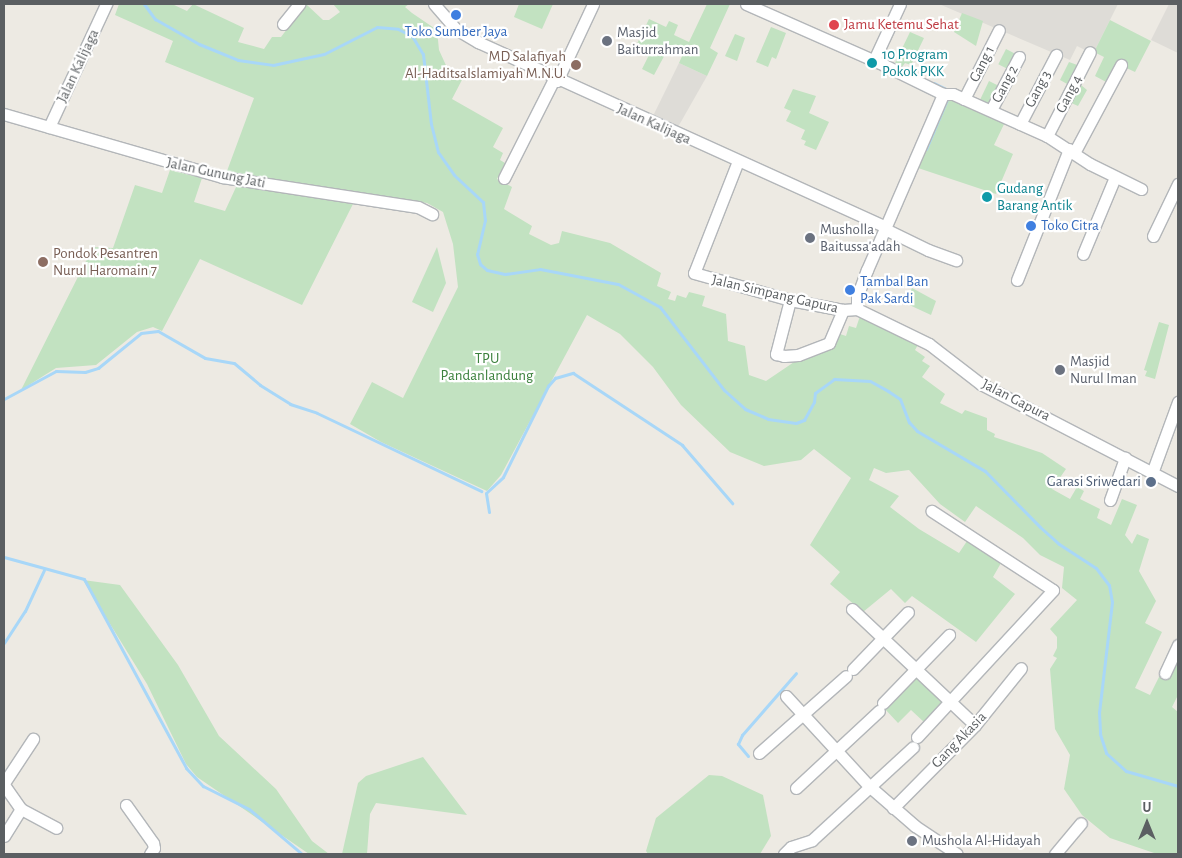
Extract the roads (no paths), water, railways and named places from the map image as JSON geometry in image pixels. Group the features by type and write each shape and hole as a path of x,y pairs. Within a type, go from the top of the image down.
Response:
{"street":[{"name":"Jalan Kalijaga","path":"49,127 106,4"},
{"path":"284,24 300,4"},
{"name":"Jalan Kalijaga","path":"434,4 464,36 555,80 886,228 928,250 956,260"},
{"path":"504,178 593,4"},
{"path":"746,4 874,60 943,94 953,94 1050,137 1114,177 1141,189"},
{"path":"874,60 900,4"},
{"name":"Gang 1","path":"964,99 999,30"},
{"name":"Gang 4","path":"1050,137 1090,52"},
{"name":"Gang 3","path":"1020,124 1056,55"},
{"name":"Gang 2","path":"991,110 1019,57"},
{"path":"1017,280 1071,151 1121,65"},
{"path":"857,309 858,293 943,94"},
{"name":"Jalan Gunung Jati","path":"4,114 222,177 418,207 432,214"},
{"name":"Jalan Simpang Gapura","path":"738,161 694,273 790,300 843,310 857,309"},
{"path":"1082,254 1114,177"},
{"path":"1153,236 1177,191"},
{"path":"790,300 776,354 784,356 798,355 829,343 843,310"},
{"name":"Jalan Gapura","path":"857,309 929,344 981,384 1178,486"},
{"path":"1152,473 1178,402"},
{"path":"1110,500 1125,458"},
{"path":"784,854 792,847 812,840 915,742 1052,590 932,511"},
{"path":"852,610 975,725"},
{"path":"759,753 805,715 908,612"},
{"path":"796,788 838,751 949,635"},
{"path":"1165,673 1178,645"},
{"name":"Gang Akasia","path":"893,808 975,725 1021,668"},
{"path":"786,696 869,786 893,808 957,854"},
{"path":"34,739 4,784 21,809 56,828"},
{"path":"126,805 153,843 154,848 150,854"},
{"path":"4,836 21,809"},
{"path":"1055,854 1081,823"}],"waterway":[{"path":"144,4 155,19 199,44 238,60 273,65 324,54 377,27 398,29 412,36 423,54 431,124 438,152 454,175 483,202 485,220 477,254 480,264 487,270 505,274 540,269 618,284 660,307 724,390 745,409 768,419 796,423 804,420 814,402 815,393 834,379 870,381 900,399 909,422 917,431 985,471 1040,527 1059,544 1096,568 1109,585 1112,602 1099,712 1100,734 1106,753 1126,771 1178,786"},
{"path":"934,83 946,89"},
{"path":"926,149 948,97"},
{"path":"4,399 56,371 85,372 98,368 141,333 158,331 205,358 234,363 260,385 290,404 317,413 481,491"},
{"path":"489,512 486,493 503,477 548,386 555,378 573,373 682,445 732,503"},
{"path":"4,557 84,579 186,768 203,786 249,809 302,854"},
{"path":"4,643 25,611 44,570"},
{"path":"748,756 738,744 742,735 796,673"}],"place":[{"name":"Toko Sumber Jaya","path":"456,15"},
{"name":"Jamu Ketemu Sehat","path":"834,25"},
{"name":"Masjid Baiturrahman","path":"607,41"},
{"name":"10 Program Pokok PKK","path":"872,63"},
{"name":"MD Salafiyah Al-HaditsaIslamiyah M.N.U.","path":"576,65"},
{"name":"Gudang Barang Antik","path":"987,197"},
{"name":"Toko Citra","path":"1031,226"},
{"name":"Musholla Baitussa'adah","path":"810,238"},
{"name":"Pondok Pesantren Nurul Haromain 7","path":"43,262"},
{"name":"Tambal Ban Pak Sardi","path":"850,290"},
{"name":"Masjid Nurul Iman","path":"1060,370"},
{"name":"Garasi Sriwedari","path":"1151,482"},
{"name":"Mushola Al-Hidayah","path":"912,841"}],"park label":[{"name":"TPU Pandanlandung","path":"487,366"}]}
